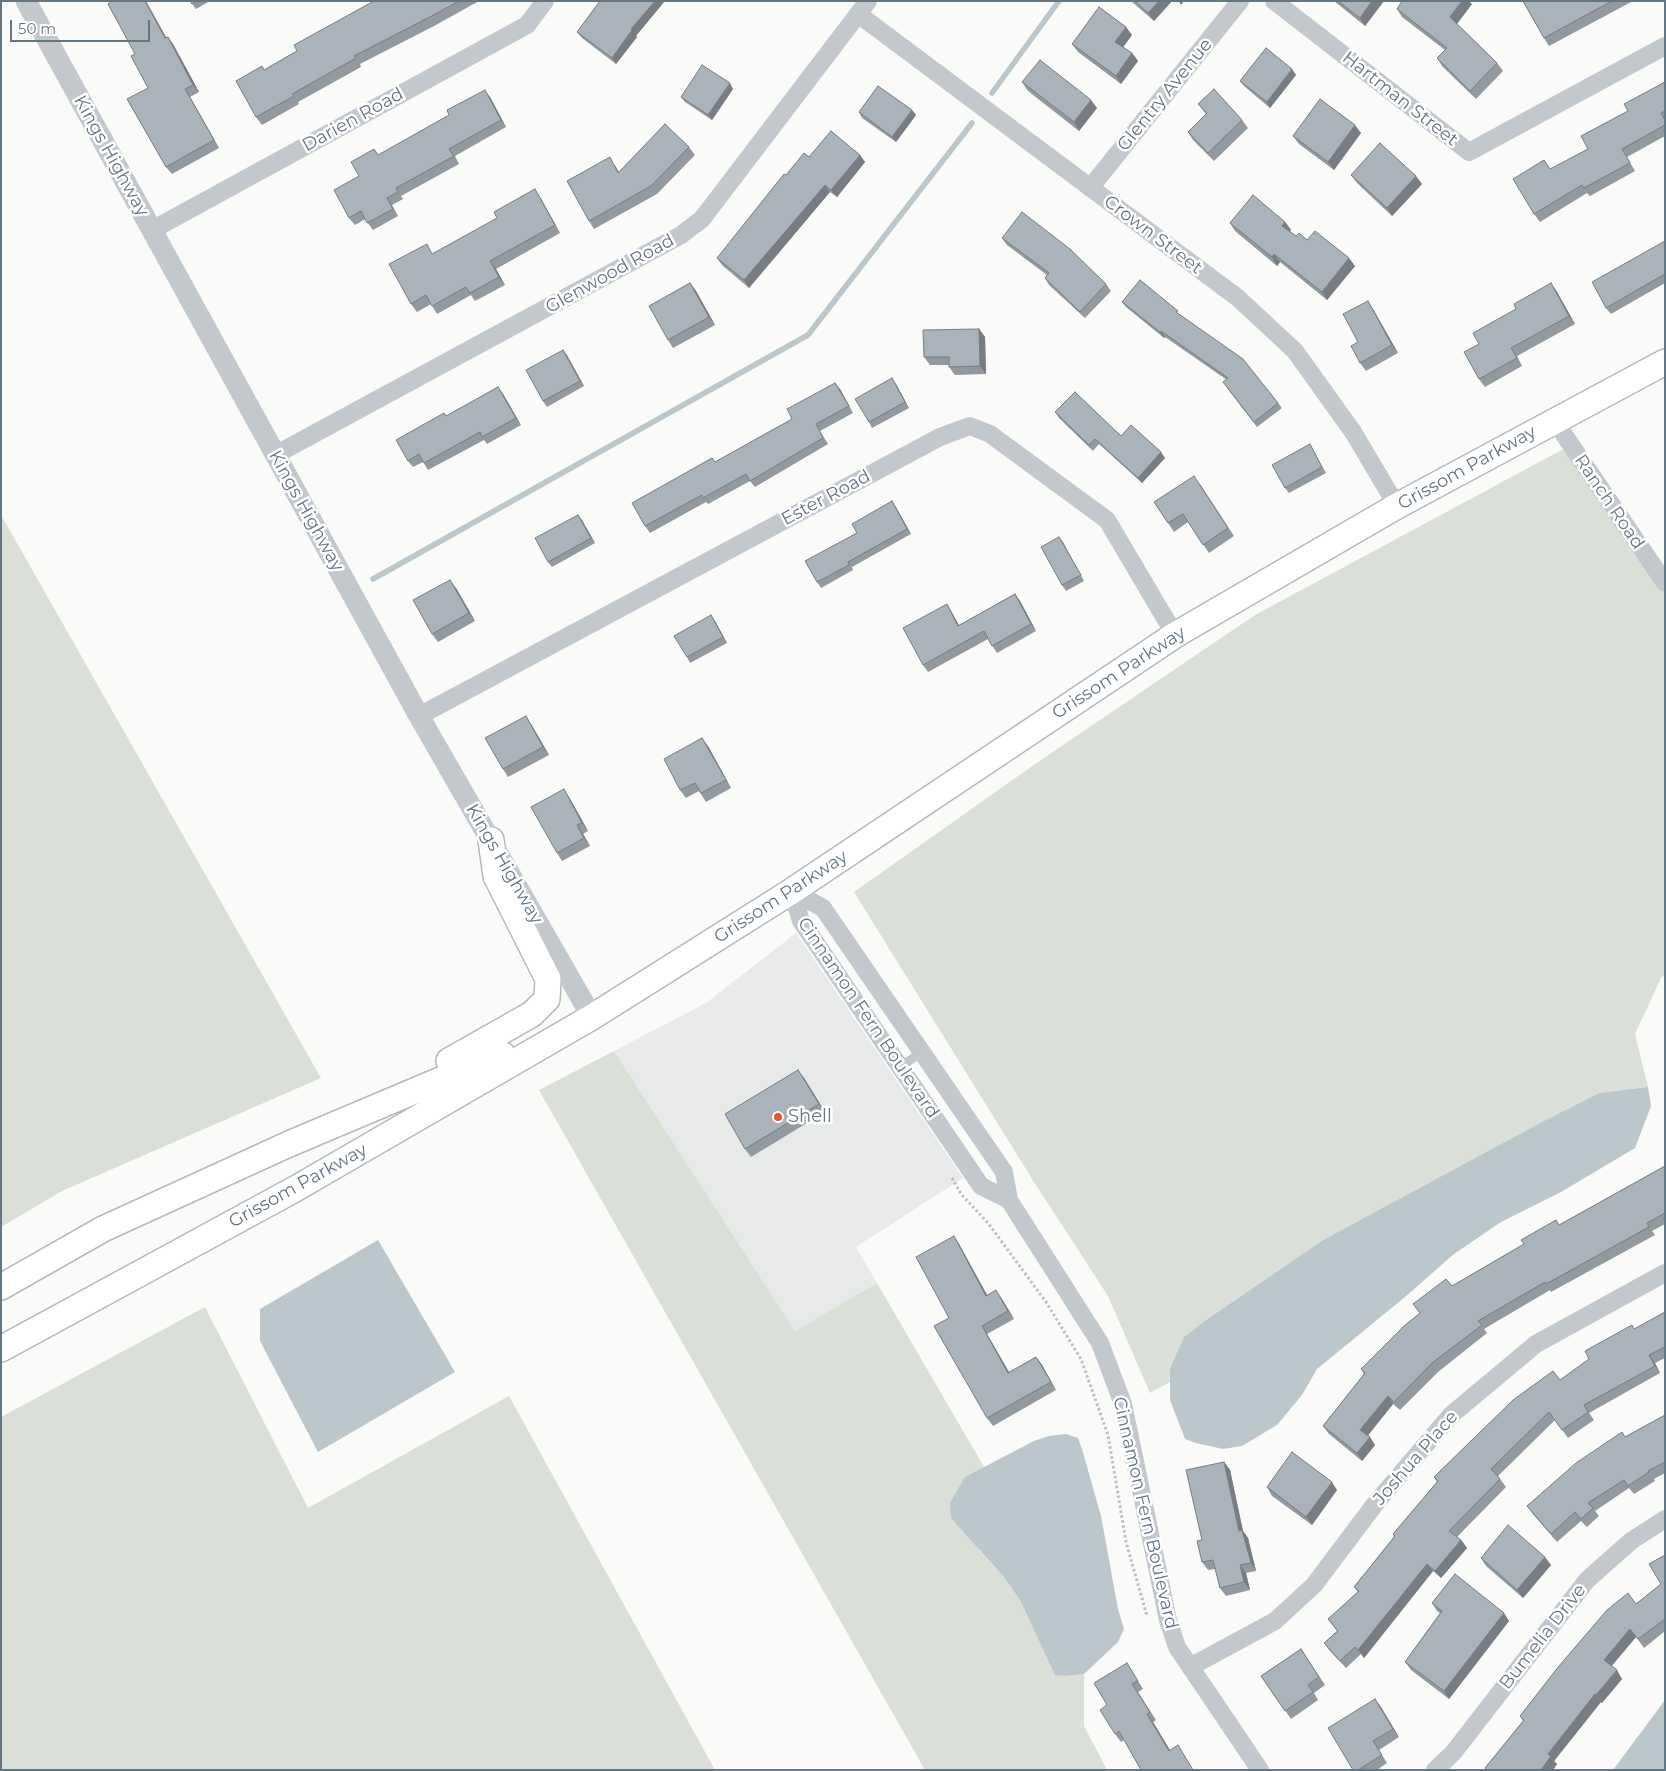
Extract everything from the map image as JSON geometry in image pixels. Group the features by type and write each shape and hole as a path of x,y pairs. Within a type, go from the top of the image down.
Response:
{"main road":[{"name":"Grissom Parkway","path":"1,1349 294,1189 592,1017 792,891 1175,635 1397,506 1665,362"},
{"path":"398,1097 443,1065 532,1014 547,999 548,979 496,876 491,840"},
{"name":"Grissom Parkway","path":"1,1287 103,1228 289,1144 592,1017"}],"street":[{"name":"Darien Road","path":"152,230 527,25 545,1"},
{"name":"Glentry Avenue","path":"1090,188 1240,1"},
{"name":"Hartman Street","path":"1274,1 1469,152 1665,46"},
{"name":"Kings Highway","path":"29,2 275,455 420,716 592,1017"},
{"name":"Crown Street","path":"863,8 1090,188 1238,298 1295,351 1354,432 1397,506"},
{"name":"Glenwood Road","path":"275,455 681,235 702,219 863,8"},
{"name":"Ranch Road","path":"1554,420 1665,583"},
{"name":"Ester Road","path":"420,716 940,437 970,426 990,434 1107,520 1175,635"},
{"name":"Cinnamon Fern Boulevard","path":"792,891 823,908 1004,1172 1009,1200 1100,1343 1123,1404 1168,1620 1177,1647 1260,1770"},
{"name":"Cinnamon Fern Boulevard","path":"792,891 801,921 981,1186 1009,1200"},
{"name":"Joshua Place","path":"1190,1667 1275,1622 1314,1585 1375,1504 1451,1416 1536,1344 1665,1273"},
{"name":"Bumelia Drive","path":"1435,1770 1453,1753 1587,1580 1631,1541 1665,1519"}],"lane":[{"path":"900,1067 922,1052"}],"path":[{"path":"947,1170 961,1194 988,1223 1046,1302 1081,1358 1108,1435 1126,1542 1148,1618"}],"shaded area":[{"path":"1569,446 1665,592 1665,975 1661,978 1635,1034 1648,1087 1599,1093 1323,1240 1184,1337 1171,1369 1170,1382 1150,1393 1108,1296 1034,1182 854,892 1038,762 1255,615"},
{"path":"1,515 321,1078 62,1191 1,1227"},
{"path":"796,933 963,1178 856,1247 877,1283 795,1331 614,1051 706,1003"},
{"path":"614,1051 795,1331 877,1283 984,1467 965,1477 979,1550 1003,1576 1020,1600 1055,1674 1067,1676 1084,1674 1084,1726 1107,1770 925,1770 539,1090"},
{"path":"1648,1087 1651,1106 1635,1148 1561,1192 1501,1222 1454,1254 1317,1369 1302,1395 1277,1425 1242,1446 1223,1449 1185,1439 1170,1400 1170,1369 1184,1337 1206,1320 1323,1240 1538,1124 1599,1093"},
{"path":"378,1240 455,1372 318,1452 260,1341 260,1309"},
{"path":"205,1307 308,1508 509,1396 715,1770 1,1770 1,1417"},
{"path":"1066,1434 1078,1438 1082,1449 1101,1516 1118,1609 1124,1629 1118,1642 1084,1674 1067,1676 1055,1675 1020,1600 1003,1576 951,1518 950,1503 965,1477 1034,1441 1049,1436"},
{"path":"1665,1700 1665,1770 1613,1770"}],"building":[{"path":"112,1 145,1 165,38 168,37 193,85 185,89 214,140 166,167 127,99 148,88 131,56 135,54 108,4"},
{"path":"374,1 459,1 354,56 356,58 292,94 294,96 256,117 236,81 262,66 264,70 297,51 294,45"},
{"path":"600,1 655,1 631,29 612,58 577,32"},
{"path":"1135,1 1159,1 1148,13"},
{"path":"1338,1 1372,1 1360,18"},
{"path":"1402,1 1462,1 1450,17 1497,63 1470,91 1437,58 1447,48 1397,9"},
{"path":"1523,1 1612,1 1544,38"},
{"path":"1099,7 1126,27 1115,42 1132,53 1116,76 1072,44"},
{"path":"1266,48 1292,69 1267,102 1240,81"},
{"path":"1040,60 1091,100 1074,122 1022,82"},
{"path":"702,65 730,83 708,115 681,97"},
{"path":"1665,82 1665,111 1661,113 1665,120 1665,125 1622,149 1630,163 1584,188 1582,185 1534,214 1513,179 1544,160 1550,169 1588,149 1581,136 1628,111 1624,104"},
{"path":"878,86 912,110 892,137 859,112"},
{"path":"1214,89 1242,120 1208,153 1188,132 1207,113 1198,104"},
{"path":"485,90 501,120 449,149 454,156 396,188 398,192 387,198 393,209 367,223 361,211 349,218 334,190 359,176 351,162 374,149 378,155 449,115 447,110"},
{"path":"1320,99 1355,125 1328,162 1293,136"},
{"path":"665,124 689,147 651,186 589,221 567,181 610,157 618,173"},
{"path":"831,131 860,155 831,190 825,185 744,280 717,258 784,174 786,175 804,153 809,157"},
{"path":"1380,143 1416,176 1387,208 1351,175"},
{"path":"535,189 555,225 490,261 499,277 470,293 466,287 432,306 426,295 411,304 389,264 427,244 432,254 497,218 494,212"},
{"path":"1253,195 1285,222 1282,226 1296,236 1299,233 1307,240 1315,231 1349,258 1322,292 1274,254 1272,257 1230,223"},
{"path":"1022,212 1070,249 1106,284 1080,312 1045,278 1049,273 1002,238"},
{"path":"1665,241 1665,274 1606,308 1592,282"},
{"path":"1140,280 1178,311 1176,312 1243,359 1278,403 1254,422 1223,382 1228,378 1160,332 1122,302"},
{"path":"690,283 709,317 668,340 649,306"},
{"path":"1551,283 1569,316 1511,348 1517,358 1479,379 1464,352 1479,344 1473,333 1516,309 1514,304"},
{"path":"1368,301 1392,345 1360,363 1351,346 1358,342 1343,314"},
{"path":"979,329 980,366 949,367 949,357 924,357 923,330"},
{"path":"563,350 580,381 543,401 526,370"},
{"path":"892,378 905,402 869,422 855,399"},
{"path":"835,383 849,406 816,424 823,438 750,481 746,474 703,498 702,495 645,526 632,503 712,458 715,462 792,419 787,409"},
{"path":"498,387 516,418 482,437 480,432 424,463 419,454 408,461 396,440 444,413 446,416"},
{"path":"1075,392 1121,436 1131,425 1161,452 1138,478 1095,439 1089,445 1055,412"},
{"path":"1310,444 1322,467 1285,488 1272,465"},
{"path":"1194,476 1228,528 1203,545 1183,514 1168,523 1154,502"},
{"path":"892,501 907,529 848,562 849,565 817,582 805,561 857,533 852,524"},
{"path":"578,515 591,538 548,562 535,538"},
{"path":"1059,537 1081,575 1062,585 1041,547"},
{"path":"450,580 469,613 432,634 413,600"},
{"path":"1015,594 1031,624 992,646 984,631 923,665 903,628 947,604 958,626"},
{"path":"711,615 723,637 687,657 674,636"},
{"path":"526,716 543,747 503,769 485,738"},
{"path":"702,738 726,780 701,793 695,783 680,790 664,759"},
{"path":"564,789 582,823 577,825 584,838 557,853 531,807"},
{"name":"Shell","path":"798,1070 819,1104 745,1149 725,1114"},
{"path":"1665,1166 1665,1213 1647,1223 1649,1227 1546,1284 1545,1282 1478,1321 1482,1325 1432,1363 1394,1402 1388,1396 1360,1430 1370,1437 1357,1453 1323,1426 1365,1373 1361,1369 1404,1326 1420,1313 1413,1304 1446,1279 1452,1286 1524,1244 1521,1240 1556,1220 1559,1225"},
{"path":"954,1236 986,1296 996,1290 1008,1311 982,1326 1008,1373 1036,1357 1051,1382 987,1418 934,1326 949,1318 916,1257"},
{"path":"1665,1312 1665,1347 1649,1355 1655,1366 1584,1405 1588,1412 1562,1430 1549,1412 1491,1469 1500,1479 1449,1531 1461,1540 1435,1571 1427,1564 1358,1650 1355,1647 1340,1661 1324,1643 1338,1631 1328,1619 1359,1591 1354,1587 1395,1536 1393,1534 1438,1481 1434,1477 1513,1400 1553,1371 1560,1380 1589,1359 1585,1351 1632,1325 1634,1329"},
{"path":"1665,1415 1665,1462 1648,1471 1628,1486 1624,1480 1588,1503 1593,1508 1581,1519 1575,1512 1551,1534 1527,1506 1576,1463 1622,1432 1625,1437"},
{"path":"1292,1452 1332,1482 1306,1517 1267,1487"},
{"path":"1224,1462 1239,1531 1242,1530 1251,1563 1240,1565 1244,1582 1220,1588 1213,1560 1202,1562 1197,1541 1202,1540 1186,1470"},
{"path":"1508,1525 1545,1557 1517,1590 1481,1558"},
{"path":"1665,1555 1665,1619 1638,1639 1630,1629 1604,1660 1617,1670 1595,1694 1548,1754 1551,1756 1541,1770 1487,1770 1485,1768 1524,1720 1520,1716 1559,1666 1607,1610 1628,1593 1636,1604 1661,1584 1649,1564"},
{"path":"1455,1574 1504,1613 1444,1691 1405,1662 1442,1611 1432,1603"},
{"path":"1301,1649 1319,1677 1308,1685 1313,1692 1285,1711 1261,1676"},
{"path":"1127,1663 1138,1681 1132,1684 1150,1712 1147,1714 1169,1751 1178,1745 1193,1770 1141,1770 1119,1731 1115,1734 1100,1710 1107,1705 1094,1683"},
{"path":"1375,1699 1393,1729 1373,1741 1382,1755 1358,1770 1353,1770 1328,1728"}],"waterway":[{"path":"992,93 1059,1"},
{"path":"373,579 808,335 972,123"}],"place":[{"name":"Shell","path":"778,1117"}]}
